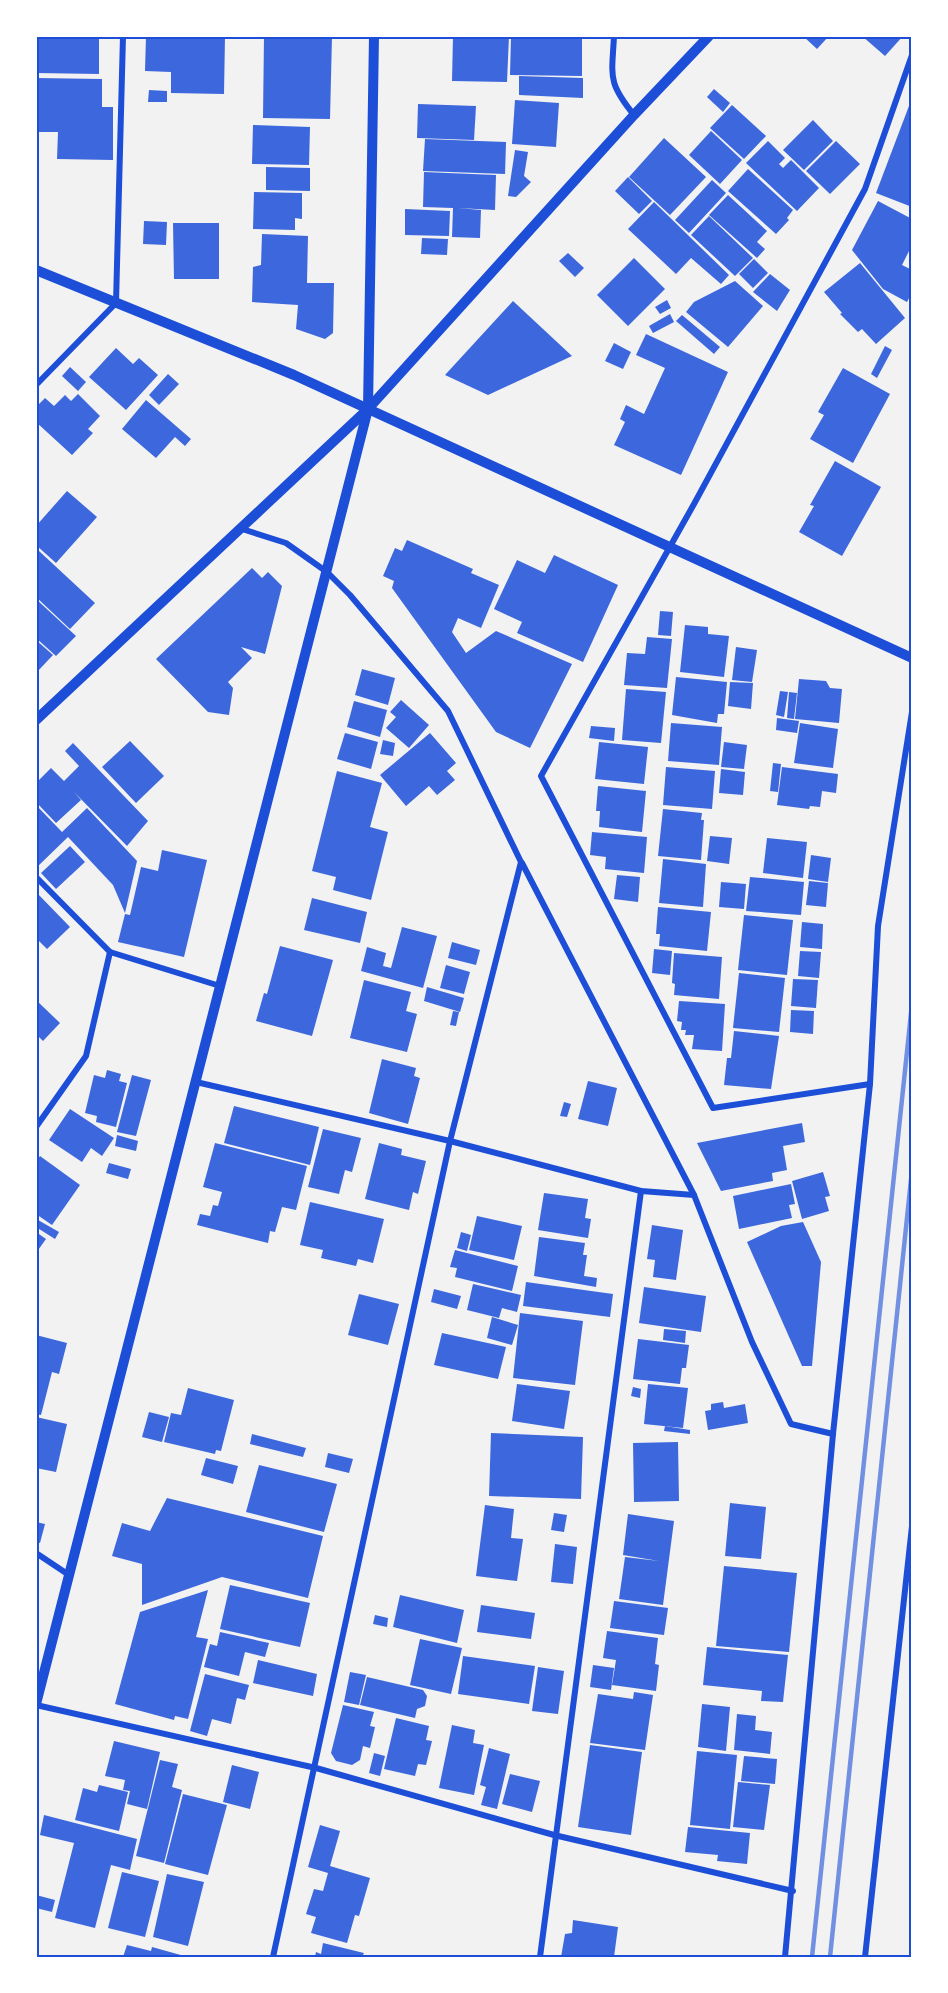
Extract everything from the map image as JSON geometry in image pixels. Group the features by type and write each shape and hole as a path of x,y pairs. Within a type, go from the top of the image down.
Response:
{"street":[{"path":"36,385 116,303 123,36"},
{"path":"375,36 369,409 36,1704 316,1768 555,1835 793,1891"},
{"path":"614,36 611,82 618,96 634,115"},
{"path":"36,720 369,409 634,115 709,36"},
{"path":"870,1084 713,1108 541,776 865,189 912,55"},
{"path":"36,270 279,369 912,658"},
{"path":"242,529 286,543 327,572 350,595 448,711 521,862 694,1196 752,1342 791,1424 833,1434"},
{"path":"785,1957 793,1891 833,1434 870,1084 878,926 912,712"},
{"path":"273,1957 316,1768 450,1141 521,862"},
{"path":"36,877 110,952 220,986"},
{"path":"36,1126 86,1056 110,952"},
{"path":"196,1082 450,1141 641,1191 694,1196"},
{"path":"540,1957 641,1191"},
{"path":"866,1957 912,1526"},
{"path":"36,1553 69,1575"}],"building":[{"path":"36,36 99,36 99,74 36,73"},
{"path":"146,36 225,36 224,94 171,93 171,72 145,71"},
{"path":"264,36 332,36 330,119 263,118"},
{"path":"453,36 509,36 507,82 452,81"},
{"path":"803,36 829,36 817,49"},
{"path":"862,36 903,36 885,56"},
{"path":"511,37 582,38 582,76 510,75"},
{"path":"519,76 583,78 583,98 519,95"},
{"path":"36,78 102,79 102,107 113,107 113,160 57,159 58,132 36,132"},
{"path":"714,89 730,103 723,112 707,97"},
{"path":"149,90 167,91 167,102 148,102"},
{"path":"912,98 912,207 876,193"},
{"path":"515,100 559,103 556,147 512,144"},
{"path":"418,104 476,106 474,140 417,138"},
{"path":"732,105 766,136 744,159 710,128"},
{"path":"813,120 833,141 804,170 783,150"},
{"path":"253,125 310,127 309,165 252,164"},
{"path":"711,131 742,160 720,184 689,155"},
{"path":"664,138 706,177 670,215 629,177"},
{"path":"425,139 506,142 505,174 423,171"},
{"path":"768,141 785,158 779,164 783,168 791,160 819,188 797,211 746,163"},
{"path":"836,141 860,164 830,194 806,171"},
{"path":"515,150 528,152 524,176 531,182 516,197 508,196"},
{"path":"266,167 310,168 310,191 266,190"},
{"path":"748,169 793,210 787,218 789,220 776,234 728,191"},
{"path":"424,172 496,175 495,210 458,208 481,210 480,238 452,237 453,208 423,207"},
{"path":"628,177 652,201 639,214 615,191"},
{"path":"712,180 726,193 689,233 675,220"},
{"path":"254,192 302,193 302,219 295,218 295,230 253,229"},
{"path":"728,195 767,231 757,242 765,249 757,258 709,215"},
{"path":"878,201 912,219 912,245 902,265 912,270 912,292 907,302 883,289 852,250"},
{"path":"654,202 729,275 721,284 691,258 676,274 628,229"},
{"path":"405,209 450,211 449,236 405,235"},
{"path":"709,216 753,258 735,276 691,235"},
{"path":"144,221 167,222 166,245 143,244"},
{"path":"173,223 219,223 219,279 174,279"},
{"path":"262,234 308,236 307,283 334,283 333,333 325,339 296,329 298,305 252,302 253,267 261,265"},
{"path":"422,238 448,239 447,255 421,254"},
{"path":"568,253 584,268 575,277 559,261"},
{"path":"634,258 665,289 628,326 597,295"},
{"path":"754,259 768,273 753,288 739,274"},
{"path":"860,263 905,318 876,344 862,329 858,332 840,314 842,313 824,292"},
{"path":"770,274 790,290 777,311 753,292"},
{"path":"735,281 763,306 728,347 686,312 694,302"},
{"path":"667,300 671,308 660,314 655,307"},
{"path":"513,301 572,356 488,395 445,375"},
{"path":"670,314 674,322 653,333 649,326"},
{"path":"682,315 720,347 714,354 676,321"},
{"path":"646,334 728,372 681,475 614,445 625,422 620,419 626,405 644,414 665,368 636,355"},
{"path":"614,343 631,352 623,369 605,361"},
{"path":"885,346 892,350 877,378 871,374"},
{"path":"116,348 133,364 139,358 158,375 126,410 89,377"},
{"path":"70,367 86,382 78,391 62,376"},
{"path":"843,368 890,394 853,463 810,439 824,415 818,412"},
{"path":"168,374 179,384 159,405 149,395"},
{"path":"78,394 100,416 88,429 93,433 72,455 36,422 36,407 45,398 54,406 65,395 71,401"},
{"path":"146,400 191,439 185,446 175,437 156,458 122,429"},
{"path":"835,461 881,487 842,556 799,532 814,506 810,505"},
{"path":"67,491 97,517 56,563 36,545 36,526"},
{"path":"407,540 473,569 471,573 499,585 481,628 458,618 452,632 466,653 496,631 572,664 530,748 496,732 392,588 394,581 383,576 395,548 402,551"},
{"path":"39,551 95,603 70,629 36,597 36,554"},
{"path":"554,555 618,585 583,662 517,633 522,622 494,609 517,560 545,573"},
{"path":"252,568 262,578 268,572 282,586 265,654 241,647 252,658 228,682 233,688 229,715 208,712 156,659"},
{"path":"36,599 76,636 56,656 36,638"},
{"path":"660,611 673,612 671,636 658,635"},
{"path":"685,625 708,627 708,634 729,636 724,677 680,672"},
{"path":"647,637 672,639 667,688 624,685 627,653 645,654"},
{"path":"36,640 53,655 36,673"},
{"path":"736,647 757,650 752,682 732,680"},
{"path":"362,669 395,678 388,705 355,695"},
{"path":"676,677 727,682 724,714 718,714 717,723 672,715"},
{"path":"799,679 826,681 830,688 842,689 839,723 795,719"},
{"path":"730,682 753,683 751,709 728,706"},
{"path":"626,689 666,692 661,743 622,740"},
{"path":"780,691 788,692 784,717 776,715"},
{"path":"789,692 797,693 794,719 787,718"},
{"path":"401,700 429,725 409,748 386,728 396,717 390,712"},
{"path":"354,701 387,710 380,737 347,727"},
{"path":"777,718 799,721 797,733 776,730"},
{"path":"671,723 722,727 719,765 668,761"},
{"path":"800,723 838,729 833,768 794,763"},
{"path":"591,726 615,728 614,741 589,738"},
{"path":"345,733 378,742 371,769 337,759"},
{"path":"430,733 456,763 447,771 455,780 437,795 429,786 406,806 380,775"},
{"path":"383,740 395,743 393,756 380,754"},
{"path":"130,741 164,776 136,803 102,767"},
{"path":"599,742 648,747 644,784 595,779"},
{"path":"724,742 747,745 744,769 721,767"},
{"path":"73,743 148,821 127,846 74,792 81,800 56,823 36,802 36,783 51,768 64,781 79,766 65,751"},
{"path":"773,763 781,764 778,792 770,791"},
{"path":"666,767 715,771 712,809 663,805"},
{"path":"782,767 838,774 836,793 822,791 820,807 810,806 809,809 777,805"},
{"path":"721,769 745,772 743,795 719,793"},
{"path":"337,771 382,783 370,827 388,832 371,900 333,890 336,877 312,871"},
{"path":"598,786 646,791 642,832 599,827 600,811 596,811"},
{"path":"36,805 62,832 87,808 137,861 125,913 113,885 68,837 36,868"},
{"path":"663,809 702,813 701,820 704,820 701,860 658,856"},
{"path":"592,832 647,837 644,873 605,869 606,857 590,855"},
{"path":"710,836 732,838 729,864 707,861"},
{"path":"767,838 807,842 803,878 763,873"},
{"path":"70,846 85,862 56,889 41,873"},
{"path":"162,850 207,860 184,957 118,942 125,914 130,915 141,867 158,871"},
{"path":"811,855 831,858 828,882 808,879"},
{"path":"663,859 706,864 703,907 659,903"},
{"path":"617,875 640,877 638,902 614,899"},
{"path":"750,877 804,882 801,915 746,911"},
{"path":"809,881 828,883 826,907 806,905"},
{"path":"721,882 746,884 744,909 719,907"},
{"path":"36,892 70,927 47,949 36,938"},
{"path":"312,898 367,912 360,943 304,930"},
{"path":"658,907 711,912 707,951 659,946 660,934 656,934"},
{"path":"744,915 793,920 787,975 738,970"},
{"path":"802,922 823,924 822,949 800,947"},
{"path":"402,927 437,936 423,988 361,971 367,947 386,953 383,966 391,968"},
{"path":"452,942 480,950 476,965 448,958"},
{"path":"280,946 333,960 312,1036 256,1021 264,993 267,994"},
{"path":"654,949 672,951 670,975 652,973"},
{"path":"800,951 821,952 819,978 798,976"},
{"path":"674,953 722,957 719,999 674,995 675,984 672,983"},
{"path":"446,965 470,972 464,994 440,988"},
{"path":"739,973 785,978 779,1032 733,1028"},
{"path":"793,979 818,980 816,1008 791,1006"},
{"path":"364,980 411,992 406,1011 417,1014 407,1052 350,1038"},
{"path":"427,987 464,998 460,1012 424,1001"},
{"path":"36,1000 60,1023 43,1041 36,1034"},
{"path":"679,1001 725,1004 722,1051 692,1049 694,1035 685,1035 686,1030 681,1030 682,1022 677,1021"},
{"path":"791,1010 814,1011 813,1034 790,1032"},
{"path":"453,1011 459,1012 456,1026 450,1025"},
{"path":"734,1031 779,1036 771,1089 724,1085 727,1058 731,1058"},
{"path":"382,1059 416,1068 414,1076 420,1078 408,1124 369,1113"},
{"path":"107,1070 121,1074 119,1081 127,1083 116,1127 96,1122 97,1116 85,1113 94,1075 105,1078"},
{"path":"132,1075 151,1080 136,1136 117,1132"},
{"path":"588,1081 617,1088 608,1126 578,1119"},
{"path":"564,1102 571,1104 567,1117 560,1116"},
{"path":"234,1106 319,1127 310,1165 224,1143"},
{"path":"70,1109 114,1138 102,1156 91,1148 82,1162 49,1140"},
{"path":"802,1123 805,1142 783,1146 787,1170 772,1173 773,1181 721,1191 697,1143"},
{"path":"323,1129 361,1138 352,1172 345,1170 339,1194 308,1187"},
{"path":"117,1135 138,1141 136,1151 115,1146"},
{"path":"215,1143 307,1166 296,1210 282,1207 275,1232 270,1231 268,1243 197,1225 200,1214 210,1216 213,1205 218,1206 222,1192 203,1187"},
{"path":"379,1143 402,1149 401,1155 426,1161 418,1194 413,1192 409,1210 365,1199"},
{"path":"40,1156 80,1185 52,1225 36,1214 36,1162"},
{"path":"109,1163 131,1169 128,1179 106,1173"},
{"path":"823,1172 830,1196 825,1197 829,1211 802,1219 792,1181"},
{"path":"791,1184 795,1204 789,1205 792,1218 739,1229 733,1196"},
{"path":"544,1193 588,1199 585,1218 591,1219 588,1238 538,1230"},
{"path":"310,1202 384,1219 373,1263 358,1259 356,1266 321,1258 323,1250 300,1245"},
{"path":"477,1216 522,1226 514,1260 469,1250"},
{"path":"38,1220 59,1232 55,1239 36,1227"},
{"path":"803,1222 821,1262 812,1366 802,1366 747,1242 781,1226"},
{"path":"652,1225 683,1230 676,1280 653,1277 655,1260 647,1259"},
{"path":"36,1232 46,1239 36,1253"},
{"path":"461,1232 471,1235 467,1251 457,1248"},
{"path":"539,1237 585,1243 583,1255 587,1255 584,1276 597,1278 596,1287 534,1276"},
{"path":"455,1250 518,1266 512,1291 455,1277 457,1268 450,1267"},
{"path":"526,1282 613,1294 610,1317 523,1306"},
{"path":"473,1284 521,1295 517,1312 502,1308 499,1318 467,1310"},
{"path":"644,1287 706,1296 701,1332 639,1323"},
{"path":"434,1289 461,1296 457,1309 431,1302"},
{"path":"359,1294 399,1304 388,1345 348,1335"},
{"path":"520,1313 583,1321 575,1385 513,1378"},
{"path":"492,1317 518,1325 512,1345 487,1338"},
{"path":"664,1329 686,1331 685,1343 663,1340"},
{"path":"442,1333 506,1347 498,1379 434,1365"},
{"path":"36,1335 67,1343 59,1374 52,1372 41,1415 36,1414"},
{"path":"638,1339 689,1345 686,1368 682,1368 680,1384 633,1379"},
{"path":"517,1384 570,1391 564,1429 512,1421"},
{"path":"648,1384 688,1388 683,1428 644,1424"},
{"path":"633,1387 641,1389 640,1398 631,1396"},
{"path":"188,1388 234,1400 221,1451 216,1450 215,1454 164,1442 171,1413 181,1415"},
{"path":"723,1402 724,1408 745,1404 748,1423 708,1430 705,1411 711,1410 711,1404"},
{"path":"149,1412 169,1417 162,1442 142,1437"},
{"path":"36,1417 67,1424 56,1472 36,1468"},
{"path":"665,1426 690,1430 690,1434 664,1431"},
{"path":"491,1433 583,1437 581,1499 489,1496"},
{"path":"252,1434 306,1448 303,1457 250,1444"},
{"path":"678,1442 679,1501 634,1502 633,1443"},
{"path":"328,1453 353,1459 349,1473 325,1467"},
{"path":"206,1458 238,1466 233,1484 201,1475"},
{"path":"259,1465 337,1484 324,1532 246,1512"},
{"path":"167,1498 323,1536 308,1598 222,1577 142,1605 142,1564 112,1556 122,1523 150,1531"},
{"path":"730,1503 766,1507 761,1559 725,1556"},
{"path":"485,1505 514,1509 511,1538 523,1539 517,1581 476,1576"},
{"path":"554,1513 567,1515 564,1532 551,1530"},
{"path":"628,1514 674,1521 663,1605 619,1599 625,1557 659,1561 623,1555"},
{"path":"36,1522 45,1524 40,1543 36,1542"},
{"path":"555,1544 577,1547 573,1584 551,1582"},
{"path":"724,1566 797,1573 789,1652 716,1646"},
{"path":"230,1585 310,1603 300,1647 220,1629"},
{"path":"208,1590 196,1637 208,1639 188,1719 175,1716 174,1720 115,1704 140,1612"},
{"path":"400,1595 464,1610 457,1643 393,1627"},
{"path":"614,1601 668,1608 664,1635 610,1628"},
{"path":"481,1605 535,1613 531,1639 477,1632"},
{"path":"375,1615 388,1618 387,1627 373,1624"},
{"path":"607,1631 658,1638 655,1664 659,1665 656,1691 612,1685 616,1660 603,1658"},
{"path":"220,1632 269,1643 265,1657 245,1652 239,1676 204,1667 210,1644 217,1646"},
{"path":"420,1639 462,1648 451,1694 410,1685"},
{"path":"707,1647 788,1655 783,1702 761,1701 762,1691 703,1685"},
{"path":"463,1656 535,1666 529,1704 458,1694"},
{"path":"258,1660 317,1674 313,1696 253,1683"},
{"path":"593,1665 614,1668 611,1690 590,1687"},
{"path":"538,1667 564,1671 558,1714 532,1711"},
{"path":"350,1672 366,1675 359,1705 344,1702"},
{"path":"205,1674 249,1685 245,1700 237,1698 231,1724 212,1719 207,1736 190,1731"},
{"path":"367,1677 423,1690 427,1696 425,1706 417,1709 415,1718 360,1705"},
{"path":"634,1692 653,1695 645,1750 590,1743 598,1694 633,1699"},
{"path":"702,1704 730,1707 726,1751 698,1747"},
{"path":"343,1705 374,1712 370,1726 375,1727 370,1748 363,1746 360,1760 352,1765 336,1761 331,1753"},
{"path":"737,1714 756,1716 755,1730 772,1732 770,1754 734,1750"},
{"path":"396,1718 429,1726 426,1740 432,1741 426,1765 418,1764 415,1776 384,1769"},
{"path":"452,1725 475,1730 473,1743 484,1745 474,1795 439,1788"},
{"path":"114,1741 160,1752 147,1809 127,1804 130,1791 123,1790 125,1780 105,1776"},
{"path":"590,1745 642,1752 631,1835 578,1827"},
{"path":"489,1748 510,1754 497,1809 481,1805 486,1787 480,1785"},
{"path":"697,1751 737,1755 730,1829 690,1825"},
{"path":"374,1753 385,1756 380,1776 369,1773"},
{"path":"744,1756 777,1759 775,1784 741,1781"},
{"path":"160,1760 178,1764 172,1787 182,1790 164,1863 136,1856"},
{"path":"232,1765 259,1772 250,1809 223,1802"},
{"path":"510,1774 540,1781 532,1812 502,1804"},
{"path":"738,1782 770,1785 764,1830 733,1827"},
{"path":"99,1785 128,1792 119,1831 75,1820 83,1788 97,1792"},
{"path":"183,1794 227,1805 208,1875 165,1864"},
{"path":"44,1815 137,1839 130,1870 111,1865 95,1928 55,1918 74,1843 40,1835"},
{"path":"320,1825 340,1831 330,1866 370,1878 359,1916 355,1915 347,1943 311,1933 316,1917 306,1914 314,1889 323,1891 328,1873 308,1867"},
{"path":"688,1827 750,1833 747,1864 717,1861 718,1855 685,1852"},
{"path":"122,1872 159,1881 145,1937 108,1928"},
{"path":"167,1874 204,1882 188,1946 153,1937"},
{"path":"36,1895 55,1900 52,1912 36,1908"},
{"path":"573,1920 618,1927 614,1957 561,1957 565,1934 572,1933"},
{"path":"323,1943 364,1953 362,1957 315,1957 316,1952 321,1954"},
{"path":"127,1945 151,1951 152,1947 188,1957 123,1957"}],"railway":[{"path":"812,1957 912,1004"},
{"path":"830,1957 912,1170"}]}
